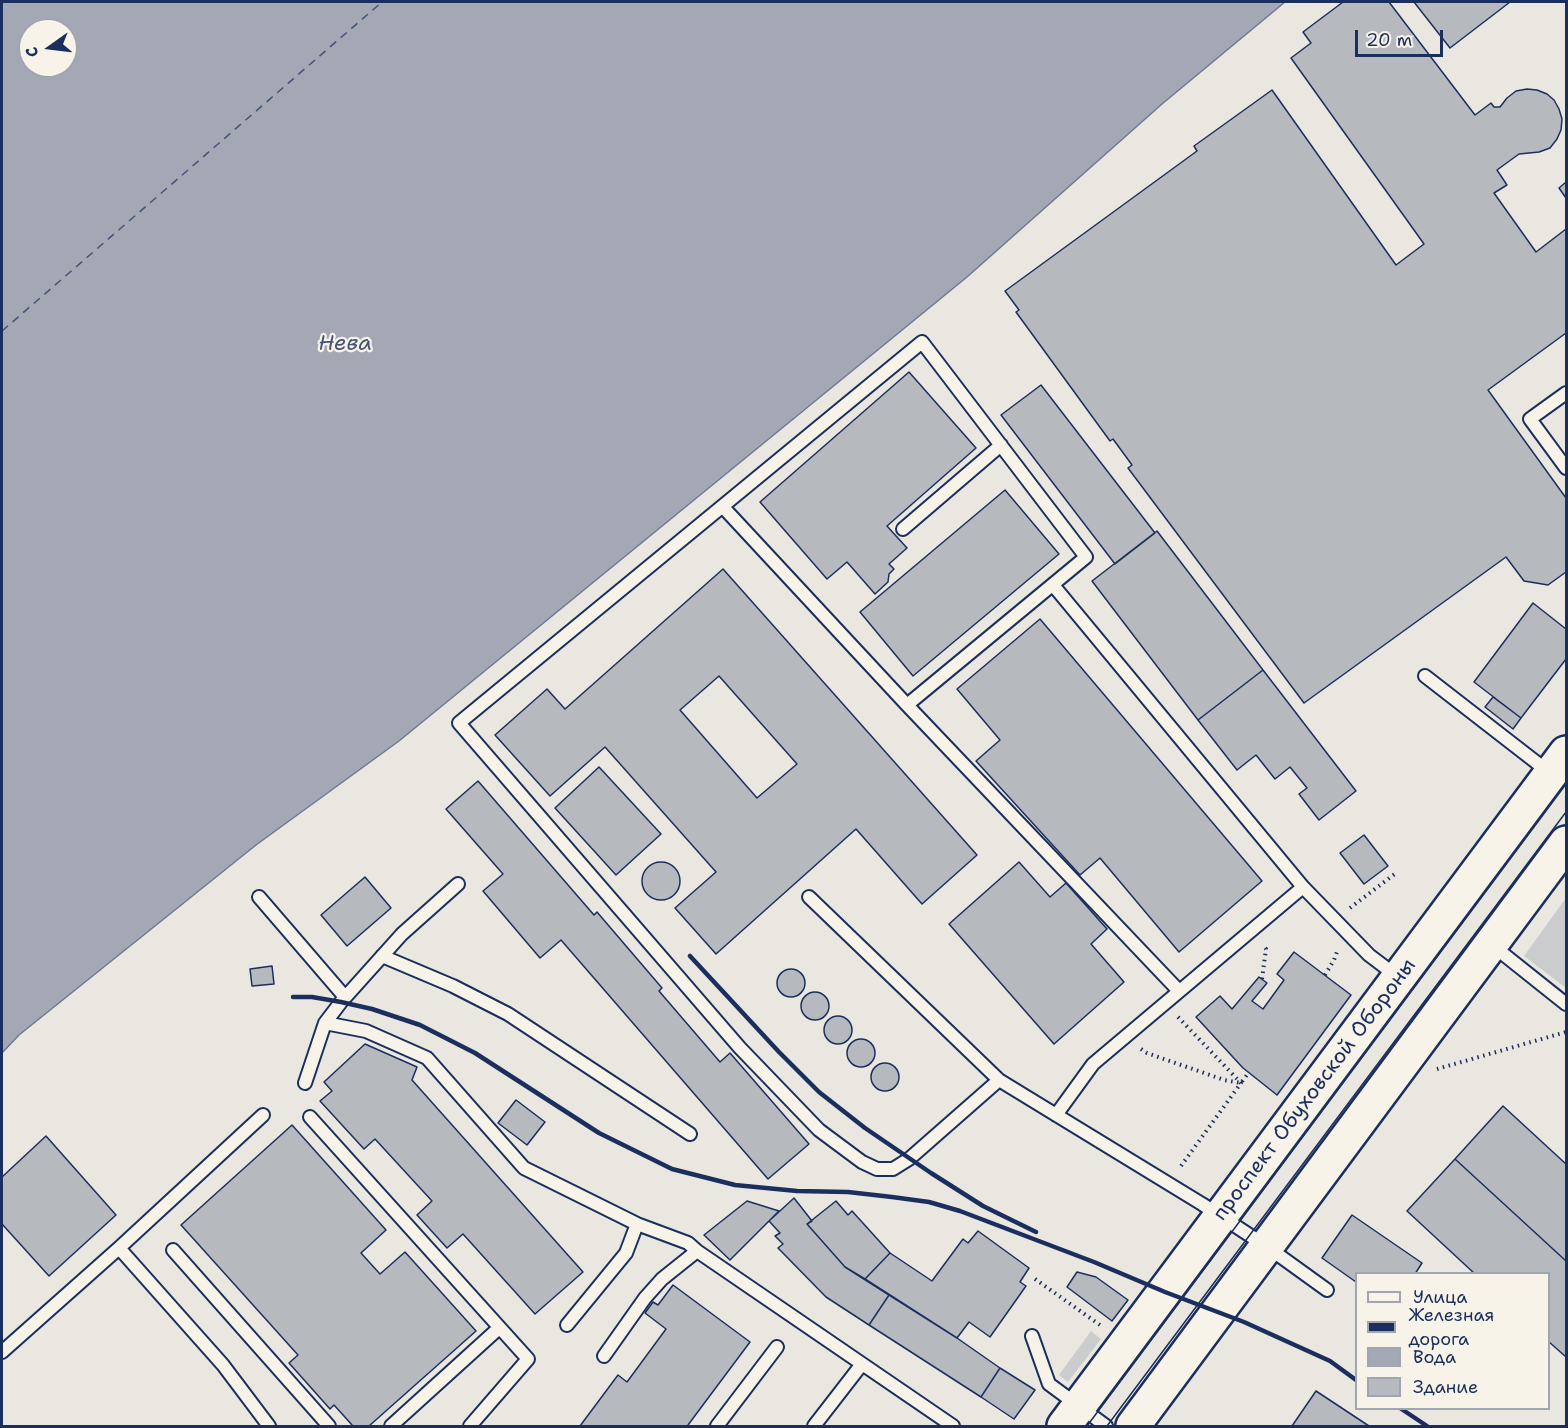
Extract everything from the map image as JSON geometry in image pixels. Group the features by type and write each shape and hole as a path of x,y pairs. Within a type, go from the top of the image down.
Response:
{"main road":[{"name":"проспект Обуховской Обороны","path":"1072,1416 1559,763"},
{"path":"1133,1426 1566,843"}],"lane":[{"path":"907,705 1086,557 922,342 459,723 740,1048 819,1130 862,1162 878,1169 893,1169 909,1159 999,1080"},
{"path":"1566,393 1530,419 1566,468"},
{"path":"903,530 1001,445"},
{"path":"723,507 907,705 1179,991"},
{"path":"1053,585 1303,887 1369,955 1399,978"},
{"path":"1425,676 1559,763"},
{"path":"305,1083 325,1023 345,997 402,934 458,884"},
{"path":"1056,1115 1093,1064 1303,887"},
{"path":"259,897 345,997"},
{"path":"810,897 999,1080 1220,1216 1328,1290"},
{"path":"1491,945 1566,1004"},
{"path":"382,956 453,986 508,1014 690,1134"},
{"path":"325,1023 366,1031 427,1058 524,1168 636,1224 688,1243 953,1426"},
{"path":"2,1352 263,1115"},
{"path":"310,1117 528,1359 470,1426"},
{"path":"567,1325 626,1253 636,1224"},
{"path":"118,1248 223,1365 269,1426"},
{"path":"173,1250 329,1426"},
{"path":"604,1356 645,1298 662,1279 697,1251"},
{"path":"391,1426 499,1328"},
{"path":"1032,1336 1049,1384 1072,1416 1106,1426"},
{"path":"717,1426 777,1347"},
{"path":"814,1426 862,1364"}],"path":[{"path":"1250,931 1266,949 1262,979"},
{"path":"1165,1003 1240,1083"},
{"path":"1436,1069 1566,1032"},
{"path":"1123,1038 1147,1053 1224,1080 1240,1083"},
{"path":"1168,1183 1250,1072"},
{"path":"1035,1279 1101,1326"}],"shaded area":[{"path":"1566,898 1566,988 1524,956"},
{"path":"1091,1331 1101,1339 1068,1382 1059,1375"}],"water":[{"name":"Нева","path":"2,2 1285,2 1162,104 967,277 399,741 256,845 19,1035 2,1053"}],"building":[{"path":"1343,2 1389,2 1475,115 1491,103 1494,107 1500,107 1516,91 1527,89 1547,94 1559,109 1562,119 1557,139 1550,148 1539,152 1519,154 1497,170 1507,185 1494,193 1536,252 1566,229 1566,333 1488,390 1566,498 1566,572 1548,585 1524,581 1506,557 1304,703 1128,468 1132,465 1113,439 1110,441 1016,312 1019,310 1005,291 1197,151 1194,146 1272,90 1396,265 1424,244 1291,58 1311,43 1303,32"},
{"path":"1414,2 1510,2 1450,48"},
{"path":"1566,182 1566,198 1559,188"},
{"path":"909,372 976,448 887,526 907,548 889,564 894,569 889,574 888,582 875,594 847,562 827,579 760,502"},
{"path":"1041,385 1155,533 1115,564 1001,415"},
{"path":"1005,490 1059,554 913,676 860,612"},
{"path":"1157,531 1263,670 1198,720 1092,581"},
{"path":"723,569 977,855 922,904 856,829 716,954 675,908 716,872 605,747 550,796 495,735 547,689 565,709","holes":["719,676 797,764 757,798 680,710"]},
{"path":"1533,603 1566,629 1566,659 1521,718 1474,682"},
{"path":"1040,619 1262,881 1179,952 1100,858 1080,875 976,761 1000,740 957,689"},
{"path":"1263,670 1356,791 1319,820 1299,794 1307,788 1290,767 1275,779 1256,755 1237,770 1198,720"},
{"path":"1493,697 1521,718 1513,729 1485,707"},
{"path":"599,767 661,834 616,875 555,808"},
{"path":"478,781 594,915 597,912 662,988 659,991 720,1062 730,1053 809,1144 768,1179 561,940 540,958 483,891 503,874 446,809"},
{"path":"1364,835 1388,866 1364,884 1340,853"},
{"path":"661,862 674,868 680,881 674,894 661,900 648,894 642,881 648,868"},
{"path":"1019,862 1050,897 1066,883 1107,929 1091,944 1124,982 1054,1044 949,924"},
{"path":"365,877 391,908 347,946 321,915"},
{"path":"1294,952 1351,995 1277,1095 1243,1068 1196,1017 1220,996 1232,1009 1259,977 1267,983 1252,1001 1263,1009 1284,980 1277,974"},
{"path":"272,966 274,984 252,986 250,969"},
{"path":"791,969 801,973 805,983 801,993 791,997 781,993 777,983 781,973"},
{"path":"815,992 825,996 829,1006 825,1016 815,1020 805,1016 801,1006 805,996"},
{"path":"838,1016 848,1020 852,1030 848,1040 838,1044 828,1040 824,1030 828,1020"},
{"path":"861,1039 871,1043 875,1053 871,1063 861,1067 851,1063 847,1053 851,1043"},
{"path":"365,1044 417,1067 412,1080 583,1272 535,1314 463,1234 447,1248 417,1215 432,1201 375,1139 364,1149 320,1101 332,1091 324,1082"},
{"path":"885,1063 895,1067 899,1077 895,1087 885,1091 875,1087 871,1077 875,1067"},
{"path":"516,1100 545,1122 527,1145 498,1123"},
{"path":"1503,1106 1566,1164 1566,1261 1455,1159"},
{"path":"292,1125 386,1230 361,1253 380,1274 405,1252 476,1331 369,1426 353,1426 334,1405 330,1409 289,1363 298,1355 181,1225"},
{"path":"46,1136 116,1215 49,1276 2,1224 2,1177"},
{"path":"1455,1159 1566,1261 1566,1357 1550,1343 1550,1272 1473,1272 1407,1211"},
{"path":"794,1198 812,1221 807,1224 845,1267 889,1295 869,1325 826,1297 778,1248 783,1244 775,1236 780,1233 769,1221"},
{"path":"747,1201 779,1211 730,1260 704,1235"},
{"path":"836,1201 848,1215 852,1211 890,1253 865,1279 845,1267 807,1224"},
{"path":"1352,1215 1422,1263 1416,1272 1355,1272 1355,1281 1322,1258"},
{"path":"978,1231 1029,1268 1020,1282 1026,1286 990,1337 969,1322 957,1338 865,1279 890,1253 932,1281 963,1239 968,1243"},
{"path":"1077,1272 1096,1277 1128,1300 1112,1321 1067,1287"},
{"path":"673,1285 750,1342 689,1426 580,1426 618,1375 627,1382 666,1329 645,1313 653,1302 658,1305"},
{"path":"889,1295 1000,1368 981,1397 869,1325"},
{"path":"1000,1368 1035,1390 1014,1419 981,1397"},
{"path":"1316,1391 1369,1426 1292,1426"}],"ferry route":[{"path":"2,331 382,2"}],"tram line":[{"path":"1087,1426 1566,784"},
{"path":"1107,1426 1566,812"}],"railway":[{"path":"690,956 819,1092 865,1128 931,1173 983,1206 1036,1232"},
{"path":"293,997 312,997 341,1002 372,1009 420,1025 475,1053 599,1133 672,1169 735,1185 892,1197 929,1202 960,1211 1244,1322 1330,1361 1355,1379"},
{"path":"1403,1410 1427,1426"}]}
